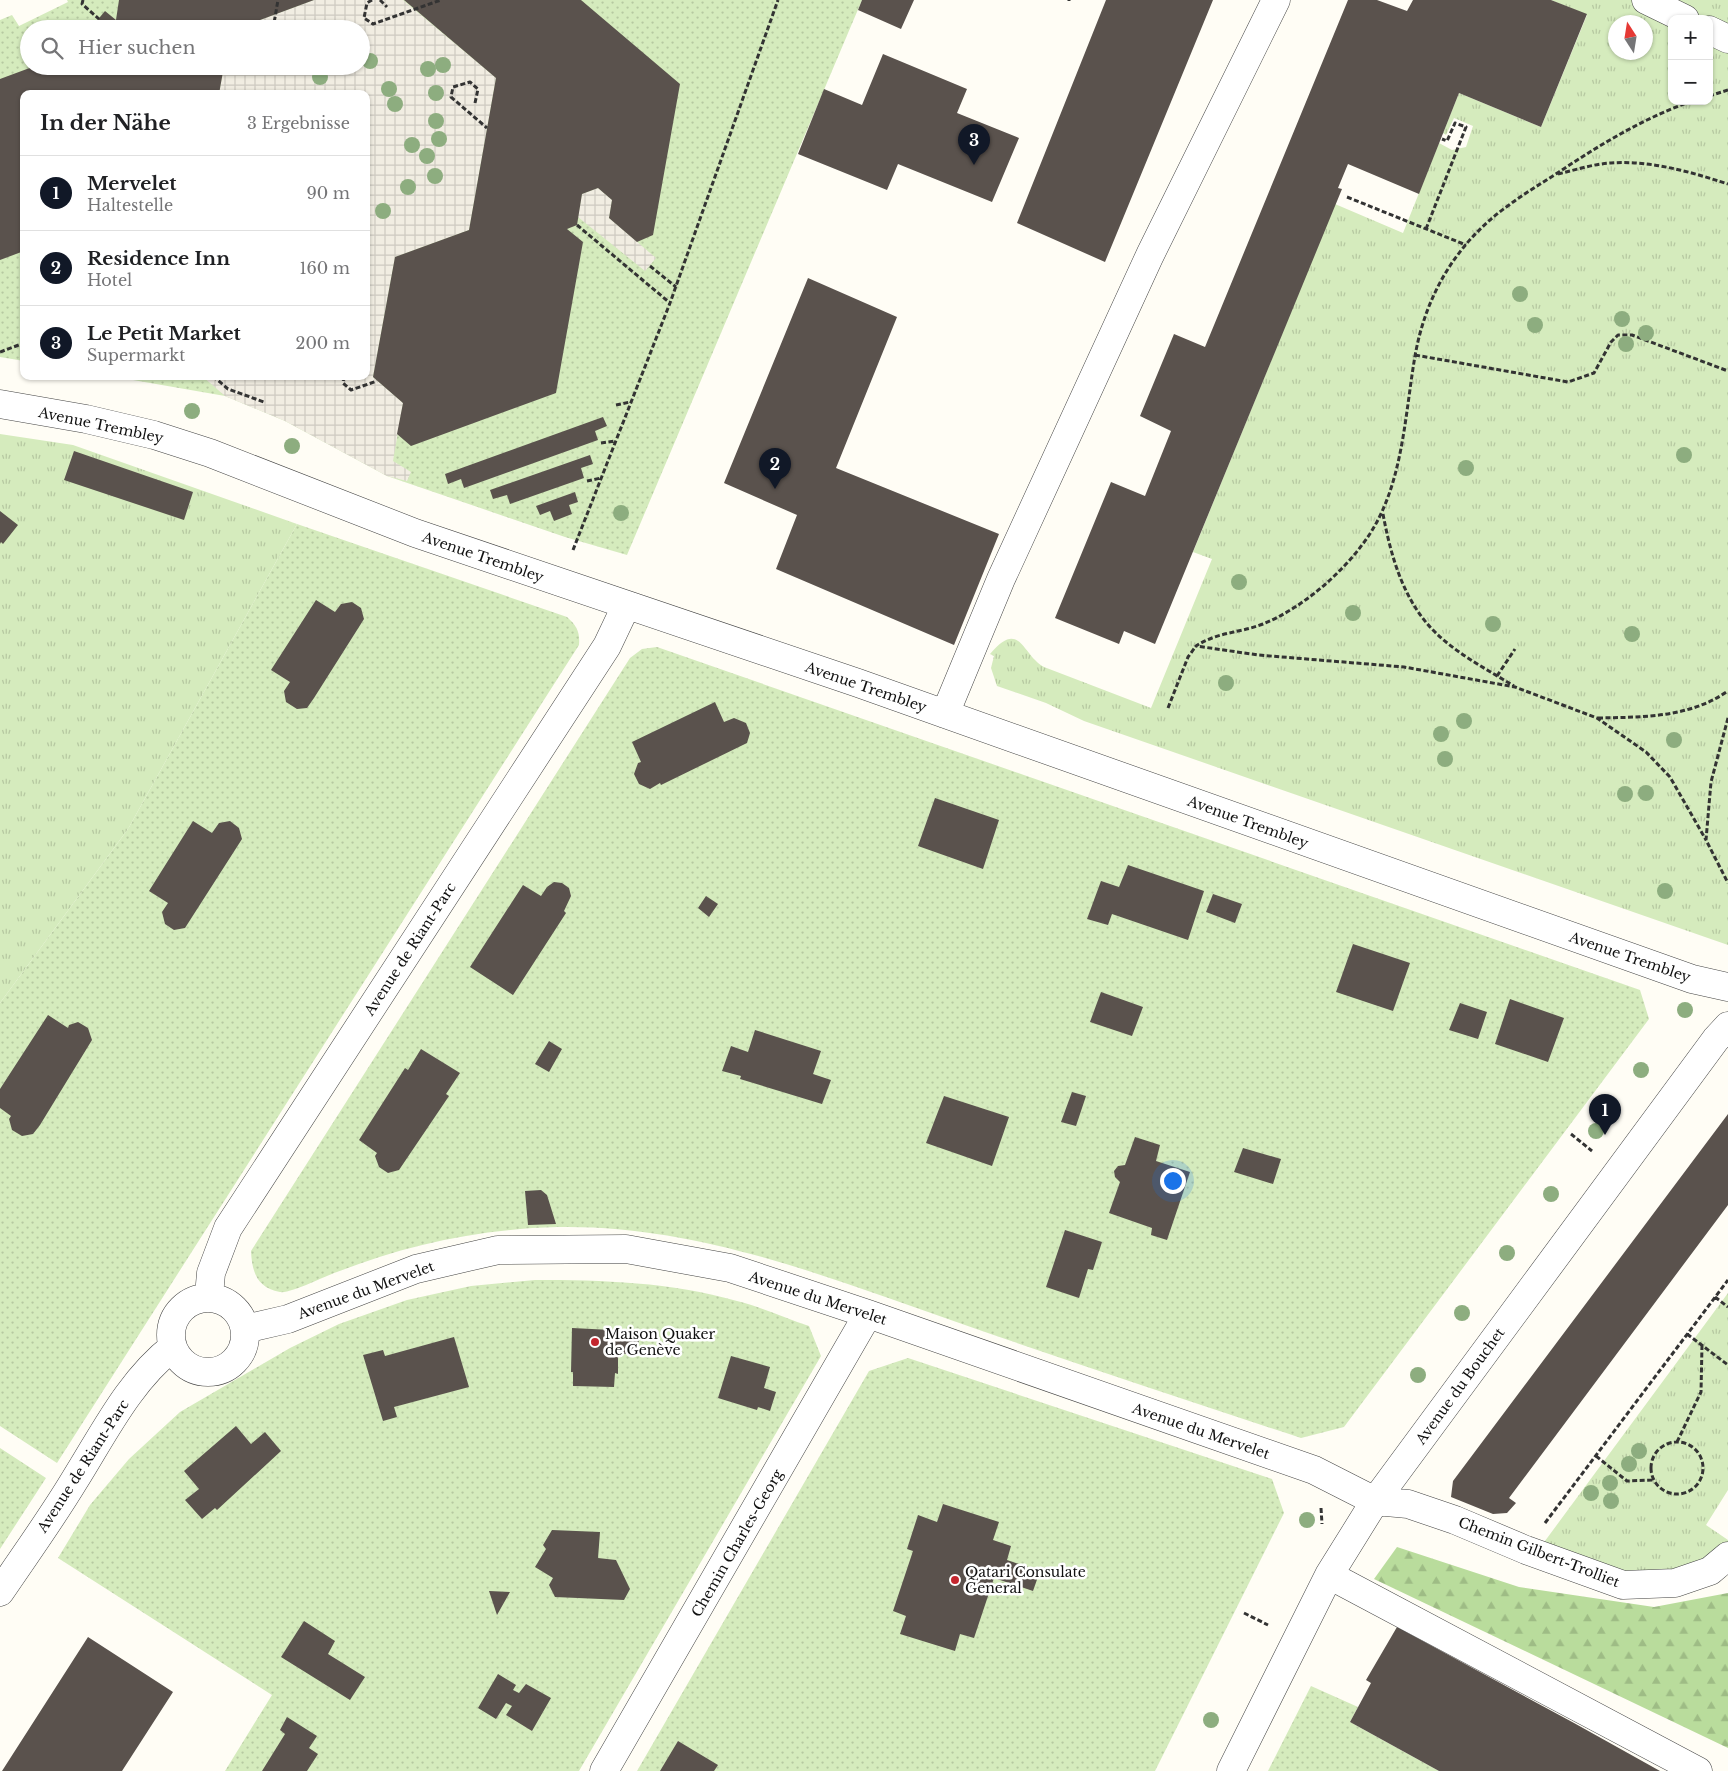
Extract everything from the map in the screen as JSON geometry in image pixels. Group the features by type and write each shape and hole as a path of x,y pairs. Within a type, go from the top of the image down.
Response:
{"street":[{"path":"945,714 1001,579 1146,264 1276,0"},
{"path":"1646,0 1677,15"},
{"path":"1713,32 1728,39"},
{"name":"Avenue Trembley","path":"0,404 86,419 154,435 210,453 415,533 945,714 1692,979 1728,988"},
{"name":"Avenue de Riant-Parc","path":"210,1296 210,1273 228,1228 607,646 626,606"},
{"name":"Avenue du Bouchet","path":"1230,1771 1329,1575 1375,1501 1716,1039 1728,1026"},
{"name":"Avenue du Mervelet","path":"245,1328 288,1319 416,1269 498,1250 626,1249 730,1268 868,1314 1314,1470 1375,1501"},
{"path":"210,1296 226,1302 236,1309 245,1328 245,1344 240,1356 231,1365 220,1371 207,1372 195,1370 184,1364 173,1347 171,1331 174,1319 181,1309 191,1302 210,1296"},
{"name":"Chemin Charles-Georg","path":"604,1771 868,1314"},
{"name":"Avenue de Riant-Parc","path":"0,1592 73,1483 123,1402 158,1359 173,1347"},
{"name":"Chemin Gilbert-Trolliet","path":"1375,1501 1408,1504 1455,1520 1526,1550 1623,1585 1675,1583 1710,1571 1728,1556"},
{"path":"1329,1575 1698,1771"}],"path":[{"path":"83,0 82,4 99,18"},
{"path":"275,20 278,0"},
{"path":"367,20 364,18 368,3 372,0"},
{"path":"380,0 387,6"},
{"path":"370,22 373,24 441,0"},
{"path":"572,550 676,287 778,0"},
{"path":"475,103 478,89 470,82 453,87 451,98 487,128"},
{"path":"1713,95 1728,90"},
{"path":"1168,708 1188,657 1196,646 1212,636 1262,624 1308,596 1351,559 1383,513 1398,457 1415,355 1426,310 1442,278 1466,245 1508,206 1554,175 1630,128 1683,105"},
{"path":"1426,229 1466,127 1455,123 1447,141 1442,139"},
{"path":"1554,175 1610,163 1628,162 1649,164 1728,184"},
{"path":"1347,197 1466,245"},
{"path":"577,225 670,303"},
{"path":"650,266 676,287"},
{"path":"1415,355 1568,382 1594,373 1611,342 1618,335 1632,335 1728,371"},
{"path":"0,352 20,344"},
{"path":"218,380 228,389 264,402"},
{"path":"343,380 343,383 351,390 377,381"},
{"path":"616,406 631,402"},
{"path":"601,443 616,441"},
{"path":"586,481 601,478"},
{"path":"1383,513 1398,570 1419,612 1438,635 1515,687"},
{"path":"1196,646 1258,655 1404,667 1515,687 1597,718 1633,742 1659,764 1683,797 1728,883"},
{"path":"1498,676 1515,649"},
{"path":"1597,718 1671,714 1696,708 1728,691"},
{"path":"1706,840 1711,782 1728,718"},
{"path":"1571,1134 1592,1150"},
{"path":"1526,1550 1728,1280"},
{"path":"1715,1297 1728,1306"},
{"path":"1687,1334 1728,1365"},
{"path":"1676,1443 1701,1392 1702,1345"},
{"path":"1596,1456 1627,1481 1652,1480 1668,1494 1689,1492 1703,1477 1702,1456 1686,1442 1665,1443 1651,1459 1652,1480"},
{"path":"1244,1613 1271,1626"}],"green space":[{"path":"67,0 862,0 627,555 565,537 387,476 285,421 225,396 133,380 370,380 370,90 20,90 20,360 0,357 0,20 12,15 20,26 20,75 370,75 370,20 31,20 68,2"},
{"path":"1551,0 1728,0 1728,945 1084,721 1046,703 997,686 991,668 994,656 990,654 1008,639 1014,639 1020,642 1037,662 1044,667 1151,708 1212,559 1193,552 1335,204 1403,233 1439,143 1452,150 1466,147 1473,126 1454,118 1446,135 1443,133 1459,93 1541,127 1587,15"},
{"path":"0,434 73,445 297,524 128,829 0,1003"},
{"path":"297,524 567,617 577,630 579,645 57,1463 0,1426 0,1003 128,829"},
{"path":"657,647 1640,990 1649,1019 1344,1427 1301,1438 815,1273 713,1245 662,1235 610,1228 557,1227 501,1231 445,1240 391,1253 285,1292 266,1287 257,1278 251,1251 630,658 642,649"},
{"path":"535,1280 637,1283 687,1290 737,1301 809,1326 821,1356 579,1771 225,1771 272,1695 58,1558 90,1505 129,1459 180,1412 290,1348 339,1324 407,1300 471,1286"},
{"path":"1728,1293 1728,1490 1706,1525 1728,1540 1728,1543 1697,1565 1663,1575 1626,1575 1542,1545"},
{"path":"908,1358 1272,1479 1284,1513 1155,1771 637,1771 869,1371"},
{"path":"0,1448 46,1478 0,1549"},
{"path":"1397,1547 1519,1587 1654,1607 1728,1593 1728,1748 1374,1579"},
{"path":"1311,1686 1358,1707 1350,1722 1439,1771 1268,1771"}],"shaded area":[{"path":"314,0 403,0 496,78 469,230 395,257 373,377 403,403 393,461 411,472 407,481 387,476 285,421 225,396 207,380 370,380 370,90 220,90 222,75 370,75 370,20 260,20"},
{"path":"598,188 612,200 609,218 656,258 645,271 578,217 582,194"}],"building":[{"path":"119,0 314,0 260,20 116,20"},
{"path":"404,0 581,0 680,84 653,235 637,242 609,218 612,200 598,188 582,194 577,225 567,229 583,242 556,393 411,446 397,434 403,403 373,377 395,257 469,230 496,78"},
{"path":"862,0 914,0 901,29 858,10"},
{"path":"1106,0 1213,0 1105,262 1017,223"},
{"path":"1348,0 1377,0 1407,11 1413,0 1551,0 1587,14 1541,127 1459,93 1419,194 1348,164 1338,188 1342,189 1155,644 1124,631 1119,644 1055,618 1111,482 1145,496 1171,431 1140,416 1174,334 1205,347"},
{"path":"105,11 116,20 98,20"},
{"path":"883,54 967,89 957,113 1019,138 992,202 898,164 887,190 798,154 824,89 862,105"},
{"path":"20,72 20,75 222,75 220,90 20,90 20,252 0,260 0,79"},
{"path":"808,278 897,317 836,468 999,534 954,645 776,569 797,515 724,483"},
{"path":"603,417 607,426 595,431 598,440 464,488 461,479 448,484 445,474"},
{"path":"74,451 193,492 184,520 64,480"},
{"path":"590,455 593,464 581,468 584,478 510,504 507,495 493,499 490,490"},
{"path":"575,492 578,502 569,505 572,514 554,521 550,511 540,515 536,506"},
{"path":"0,511 18,525 3,544 1,542 0,544"},
{"path":"316,600 335,612 341,604 352,602 361,608 364,619 307,708 297,709 286,702 284,691 290,682 271,670"},
{"path":"715,702 724,722 734,718 746,723 750,733 747,743 661,785 660,783 650,789 639,784 634,774 638,763 641,762 632,742"},
{"path":"935,798 999,820 983,869 918,846"},
{"path":"193,821 212,833 219,823 230,821 239,828 242,839 185,928 174,930 165,924 162,912 168,903 149,891"},
{"path":"1128,865 1204,891 1188,940 1112,914 1108,925 1087,919 1101,881 1119,887"},
{"path":"554,882 562,883 569,888 571,896 564,911 566,913 513,995 470,967 523,885 541,896 547,887"},
{"path":"1213,894 1242,904 1235,923 1206,912"},
{"path":"706,896 718,904 709,917 698,908"},
{"path":"1353,944 1410,963 1393,1011 1336,992"},
{"path":"1101,992 1143,1007 1132,1036 1090,1022"},
{"path":"1510,999 1564,1018 1548,1062 1495,1044"},
{"path":"1460,1003 1487,1012 1478,1039 1449,1030"},
{"path":"48,1015 68,1028 69,1025 78,1022 88,1028 92,1040 40,1125 33,1134 22,1136 12,1130 9,1119 11,1116 0,1108 0,1089"},
{"path":"755,1030 821,1051 813,1074 831,1080 822,1104 740,1079 741,1076 722,1071 731,1046 748,1052"},
{"path":"549,1041 562,1049 549,1072 535,1064"},
{"path":"421,1049 460,1073 446,1094 449,1096 399,1170 388,1173 379,1167 375,1156 377,1153 359,1140 405,1068 408,1070"},
{"path":"1072,1092 1086,1096 1076,1126 1061,1122"},
{"path":"944,1096 1009,1117 992,1166 926,1143"},
{"path":"1728,1114 1728,1205 1509,1498 1516,1503 1507,1513 1493,1514 1451,1497 1453,1481"},
{"path":"1135,1137 1160,1145 1156,1161 1190,1172 1167,1240 1151,1235 1152,1228 1109,1213 1120,1182 1115,1177 1114,1171 1118,1166 1125,1165"},
{"path":"1243,1148 1281,1159 1273,1184 1234,1172"},
{"path":"541,1190 547,1195 556,1224 528,1225 525,1191"},
{"path":"1065,1230 1102,1242 1093,1270 1088,1269 1079,1298 1046,1287"},
{"name":"Maison Quaker de Genève","path":"572,1328 632,1331 639,1338 638,1349 631,1354 618,1354 618,1374 615,1373 614,1387 573,1386 573,1372 571,1372"},
{"path":"454,1337 469,1387 394,1407 397,1417 383,1421 363,1355 383,1350 385,1356"},
{"path":"731,1356 770,1367 764,1388 776,1392 770,1411 758,1407 757,1410 718,1398"},
{"path":"236,1426 251,1444 265,1432 281,1451 217,1510 215,1508 202,1519 185,1500 199,1489 184,1471"},
{"path":"943,1504 999,1522 993,1540 1011,1546 1007,1560 1040,1571 1033,1591 994,1578 974,1638 960,1634 955,1651 900,1634 906,1616 893,1611 913,1551 907,1549 918,1515 937,1522"},
{"path":"552,1530 600,1532 598,1558 616,1560 630,1589 624,1600 555,1597 549,1585 553,1578 535,1567 546,1549 543,1545"},
{"path":"489,1591 510,1592 497,1615"},
{"path":"304,1621 335,1641 328,1654 365,1677 350,1700 281,1657"},
{"path":"1397,1627 1660,1771 1439,1771 1350,1722 1371,1683 1366,1680"},
{"path":"88,1637 173,1692 122,1771 2,1771"},
{"path":"498,1674 516,1685 513,1690 519,1693 526,1684 551,1698 532,1731 506,1715 512,1706 506,1703 496,1719 478,1708"},
{"path":"287,1717 317,1736 309,1748 318,1754 307,1771 262,1771 285,1734 280,1730"},
{"path":"678,1741 718,1765 714,1771 660,1771"}],"place":[{"name":"Le Petit Market","path":"974,165"},
{"name":"Residence Inn","path":"775,489"},
{"name":"Mervelet","path":"1605,1135"},
{"name":"Maison Quaker de Genève","path":"595,1342"},
{"name":"Qatari Consulate General","path":"955,1580"}]}
